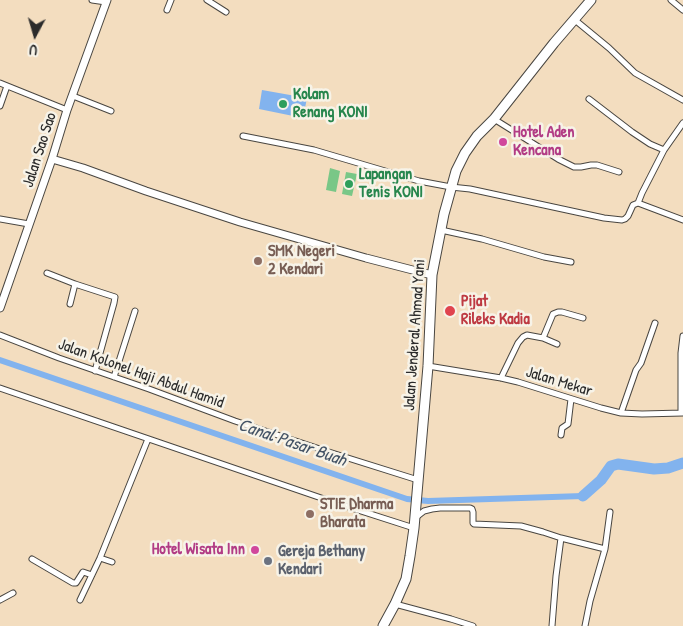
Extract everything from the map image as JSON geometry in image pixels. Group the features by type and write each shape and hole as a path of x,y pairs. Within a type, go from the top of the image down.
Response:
{"highway":[{"name":"Jalan Jenderal Ahmad Yani","path":"383,626 406,579 418,484 428,366 432,275 451,187 465,153 477,136 494,119 554,42 591,0"}],"street":[{"path":"92,0 106,1"},
{"path":"167,10 171,0"},
{"path":"208,0 226,12"},
{"path":"671,0 683,10"},
{"name":"Jalan Sao Sao","path":"0,308 106,1"},
{"path":"575,20 609,48 635,73 683,100"},
{"path":"0,83 67,110"},
{"path":"0,106 7,86"},
{"path":"73,96 111,111"},
{"path":"589,99 632,132 650,144 664,150"},
{"path":"494,119 574,167 597,165 620,172"},
{"path":"243,136 314,150 420,181 470,189 604,218 622,220 628,216 633,205 638,202 664,150 683,123"},
{"path":"52,159 240,222 432,275"},
{"path":"638,202 683,220"},
{"path":"0,219 29,224"},
{"path":"441,230 482,239 544,257 571,262"},
{"path":"47,273 115,298 95,371"},
{"path":"70,304 75,284"},
{"path":"114,377 135,311"},
{"path":"543,338 553,314 562,312 583,318"},
{"path":"621,413 655,323"},
{"name":"Jalan Kolonel Haji Abdul Hamid","path":"0,335 235,422 418,484"},
{"path":"502,378 518,343 523,337 527,335 543,338 556,344"},
{"path":"682,413 681,353 683,336"},
{"name":"Jalan Mekar","path":"428,366 502,378 621,413 682,413"},
{"path":"0,388 333,502 415,519 432,509 470,508 473,512 474,524 521,526 605,549"},
{"path":"561,435 562,428 568,424 571,399"},
{"path":"80,600 100,558 148,439"},
{"path":"585,626 605,549 610,512"},
{"path":"552,626 561,538"},
{"path":"100,558 112,562"},
{"path":"32,559 73,583 76,582 83,572 92,575"},
{"path":"0,600 13,593"},
{"path":"395,604 451,618 473,626"}],"green space":[{"path":"330,168 340,171 336,192 326,190"},
{"name":"Lapangan Tenis KONI","path":"346,172 357,174 352,196 342,194"}],"water":[{"name":"Kolam Renang KONI","path":"262,90 307,98 303,118 259,109"}],"waterway":[{"name":"Canal Pasar Buah","path":"0,360 407,499 428,501 583,496"},
{"path":"583,496 601,480 611,466 618,464 654,469 668,468 683,463"}],"place":[{"name":"Kolam Renang KONI","path":"283,104"},
{"name":"Hotel Aden Kencana","path":"503,142"},
{"name":"Lapangan Tenis KONI","path":"349,184"},
{"name":"SMK Negeri 2 Kendari","path":"258,261"},
{"name":"Pijat Rileks Kadia","path":"450,311"},
{"name":"STIE Dharma Bharata","path":"310,514"},
{"name":"Hotel Wisata Inn","path":"255,550"},
{"name":"Gereja Bethany Kendari","path":"268,561"}]}
